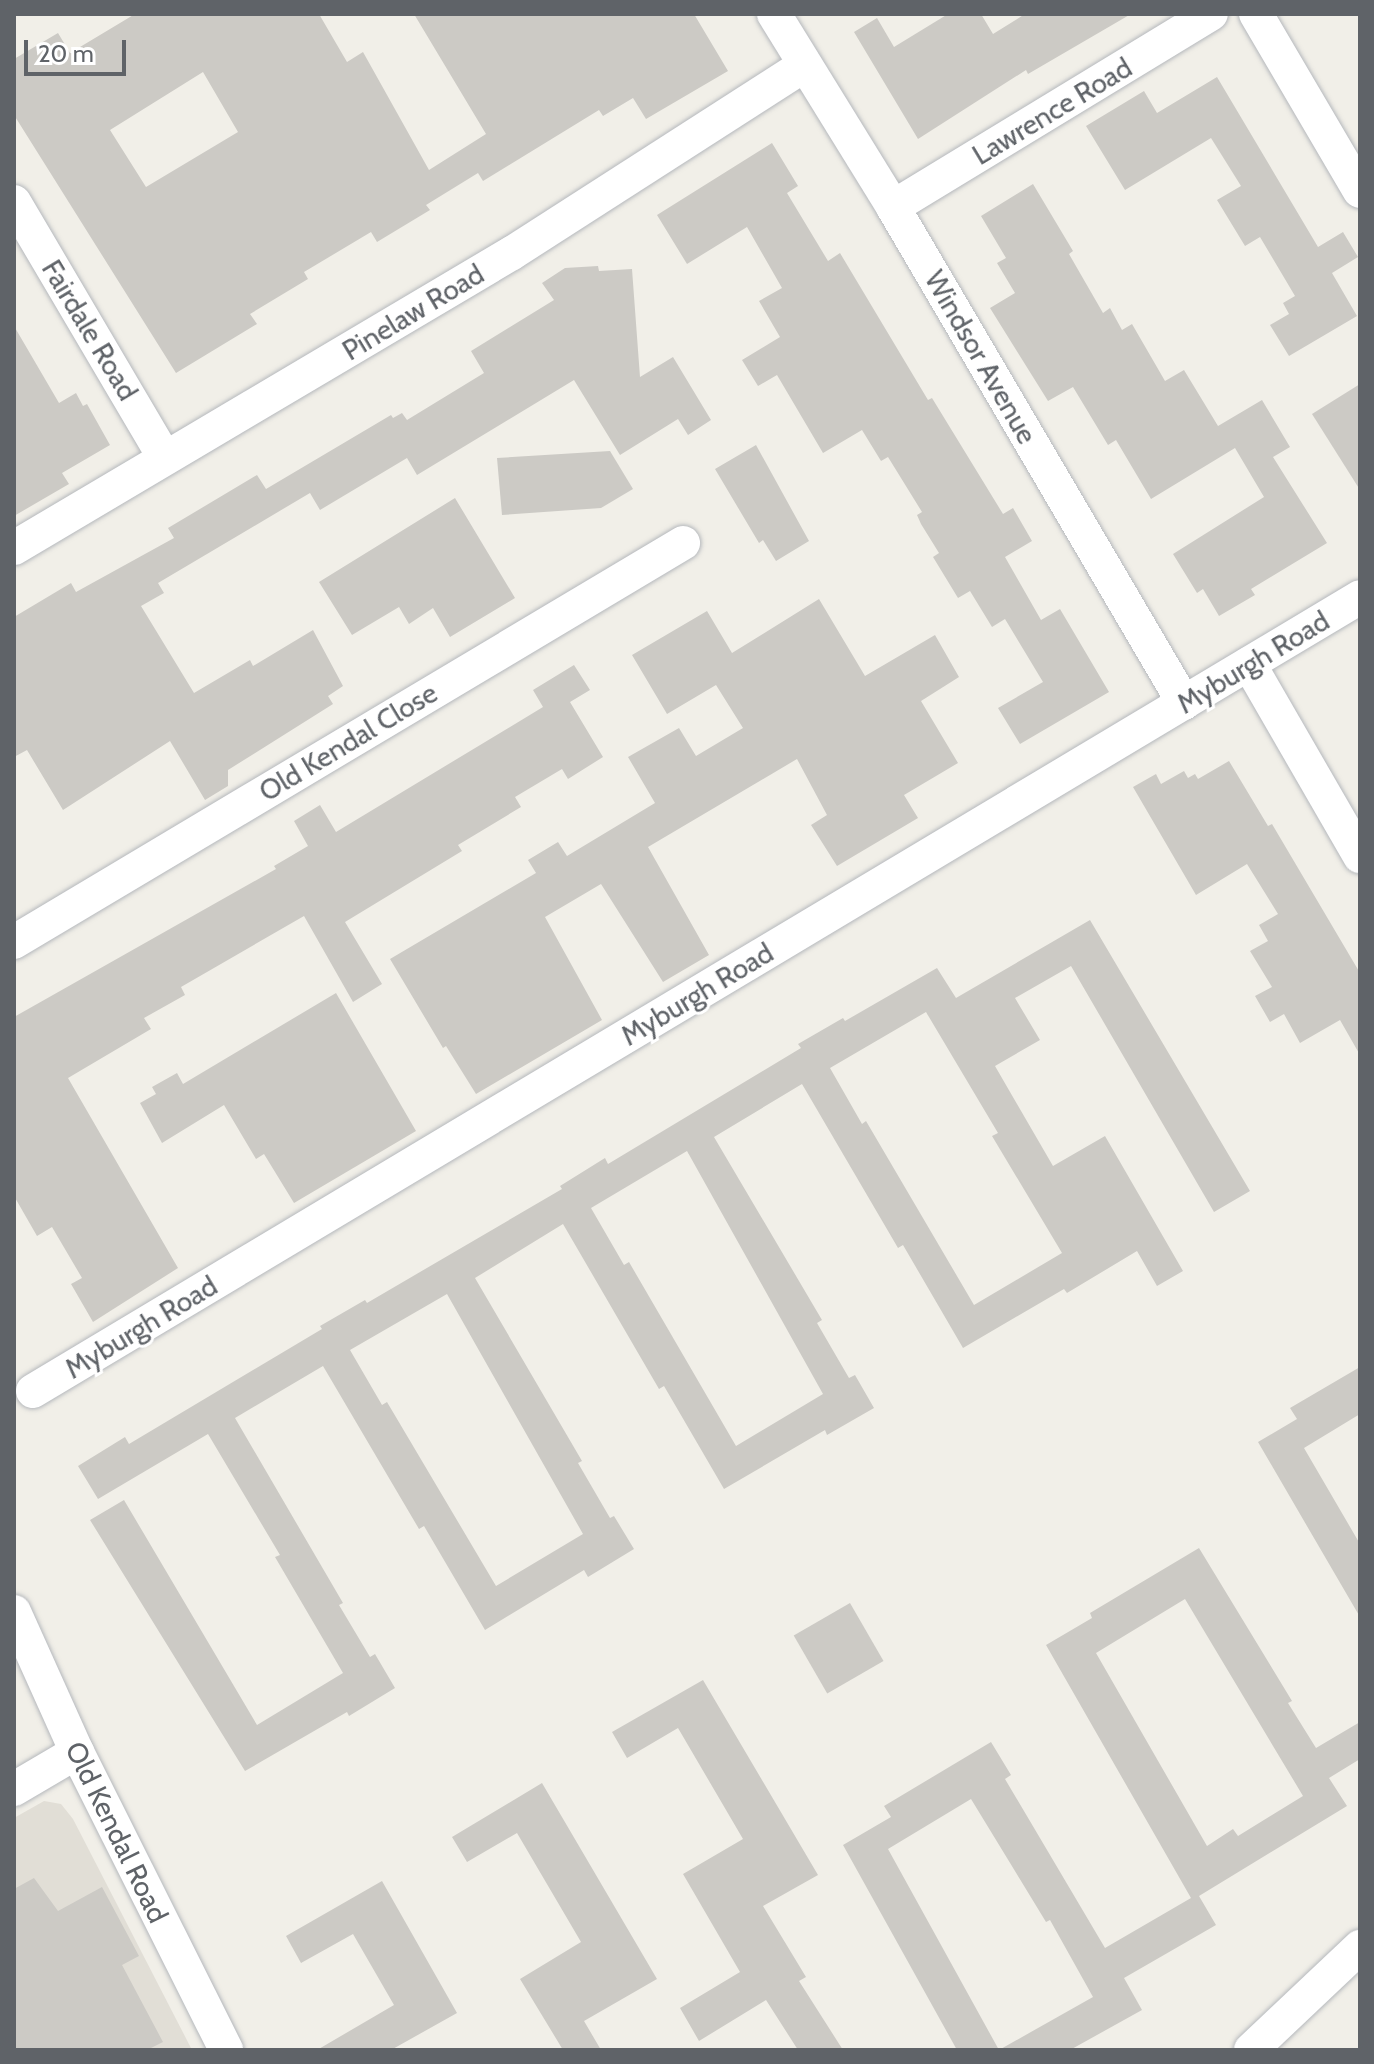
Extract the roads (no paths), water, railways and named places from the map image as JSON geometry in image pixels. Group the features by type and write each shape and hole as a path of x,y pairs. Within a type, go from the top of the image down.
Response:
{"street":[{"name":"Windsor Avenue","path":"774,14 893,207 1184,703"},
{"name":"Lawrence Road","path":"893,207 1211,14"},
{"path":"1256,14 1360,191"},
{"name":"Pinelaw Road","path":"14,548 512,253 805,65"},
{"name":"Fairdale Road","path":"14,202 165,458"},
{"name":"Old Kendal Close","path":"14,942 683,543"},
{"name":"Myburgh Road","path":"33,1391 1360,597"},
{"path":"1249,664 1360,856"},
{"name":"Old Kendal Road","path":"14,1612 77,1752 226,2050"},
{"path":"14,1789 77,1752"},
{"path":"1251,2050 1360,1947"}]}
